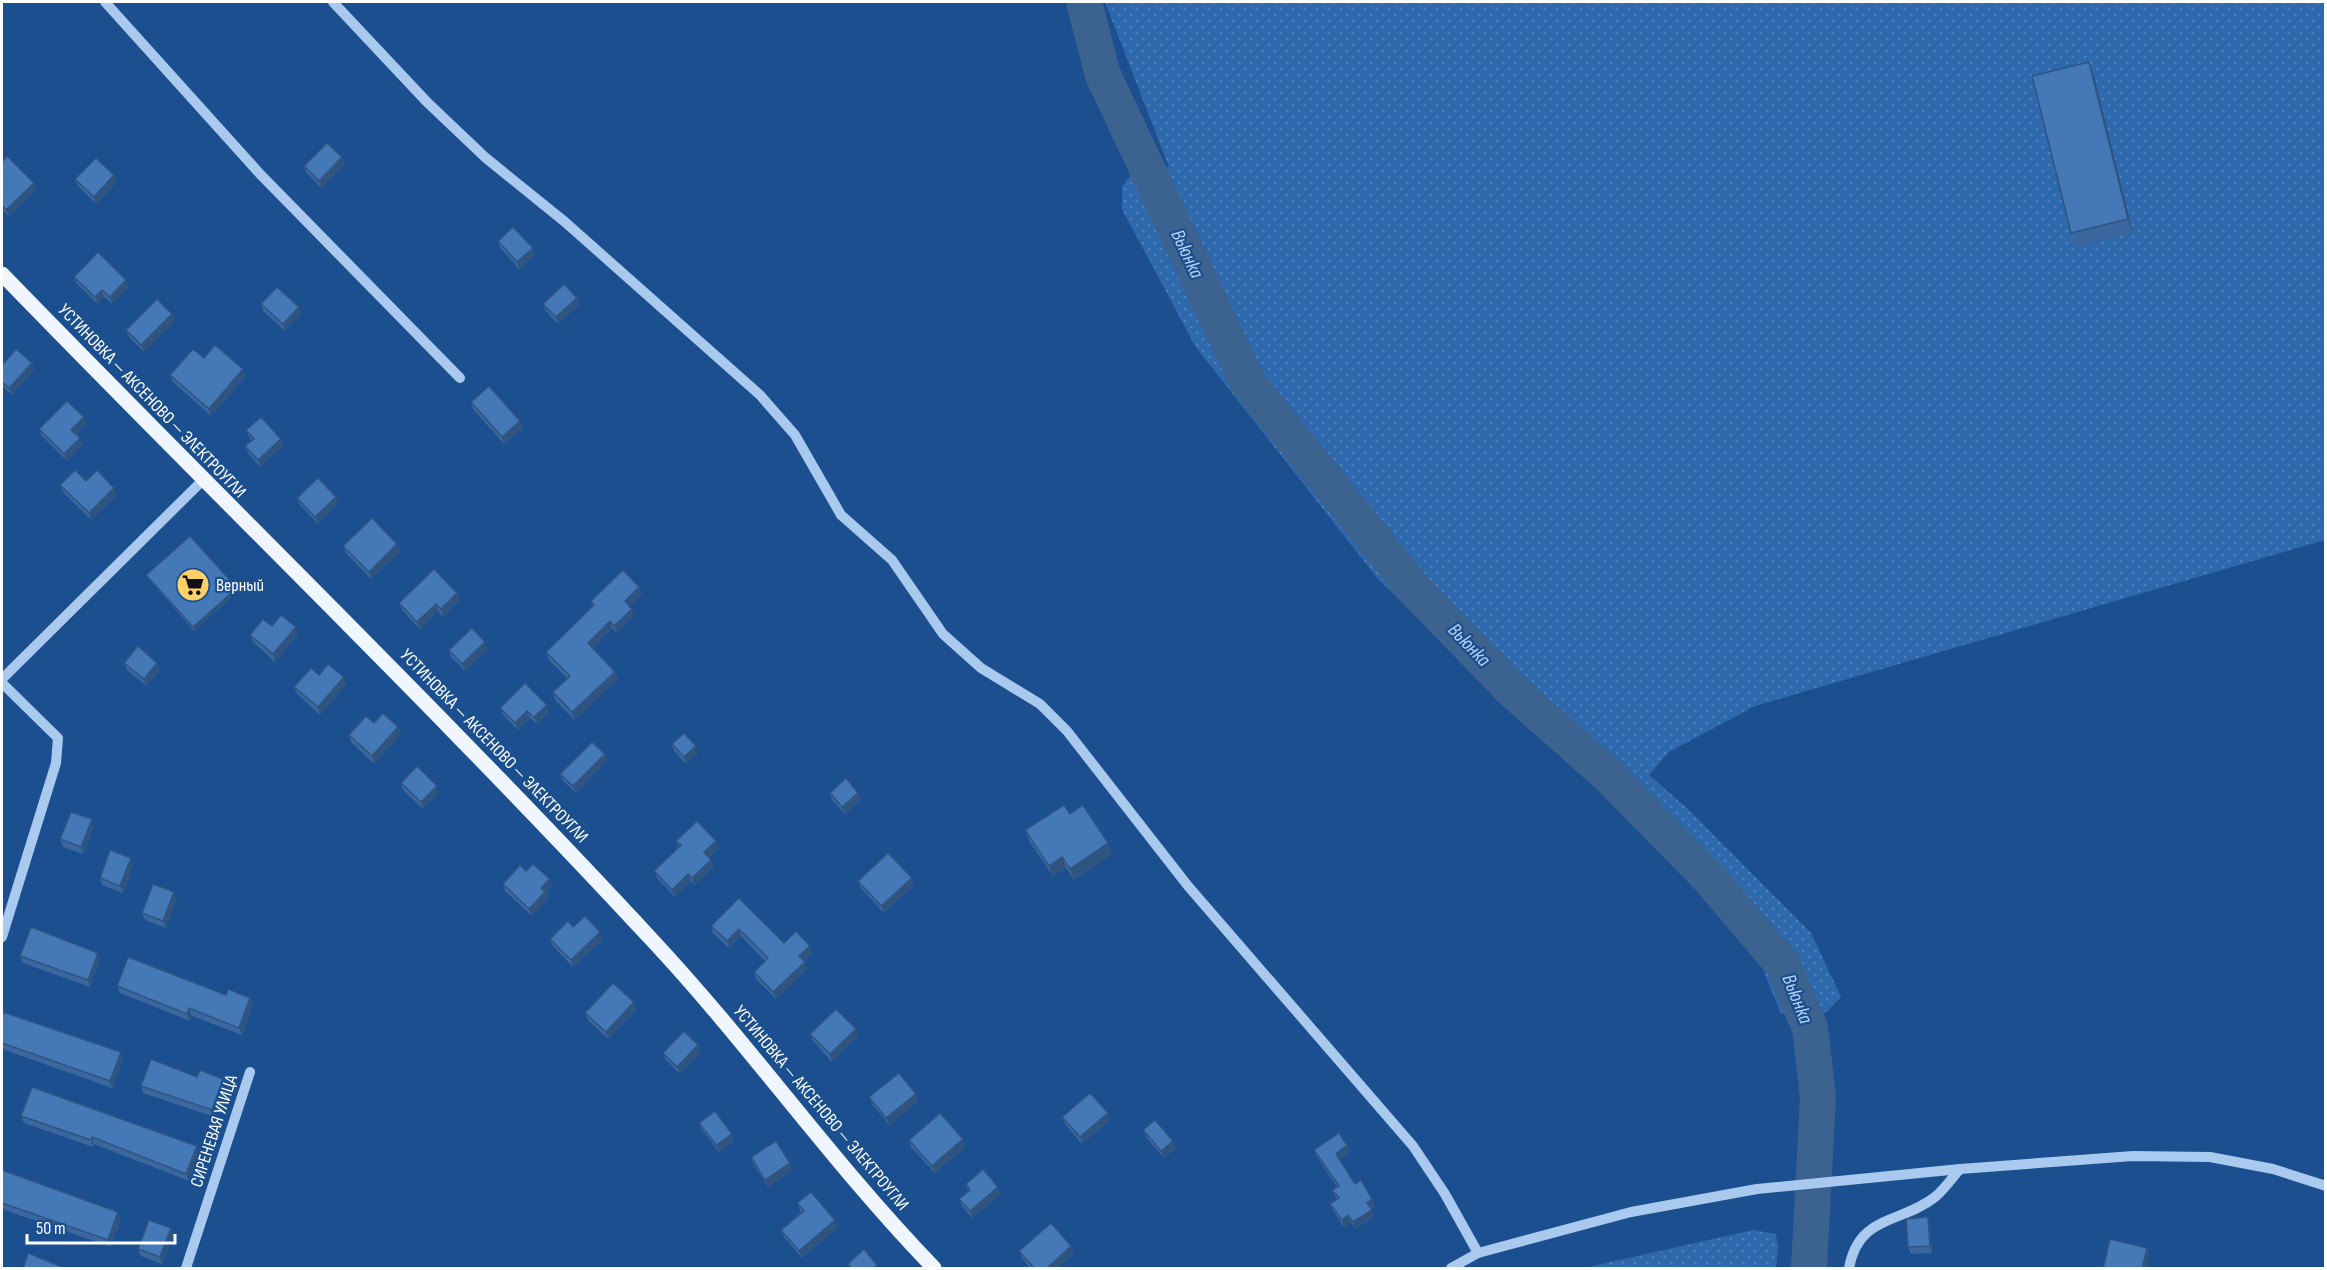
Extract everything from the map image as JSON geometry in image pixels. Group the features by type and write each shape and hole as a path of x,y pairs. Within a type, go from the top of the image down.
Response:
{"main road":[{"name":"УСТИНОВКА — АКСЕНОВО — ЭЛЕКТРОУГЛИ","path":"2,274 202,480 531,809 683,972 846,1171 934,1269"}],"street":[{"path":"105,2 260,174 460,378"},
{"path":"333,2 426,100 486,158 565,222 760,395 795,435 842,514 892,560 943,634 981,668 1040,705 1067,731 1188,886 1413,1146 1445,1194 1478,1253"},
{"path":"2,937 57,763 58,738 2,681 202,480"},
{"name":"СИРЕНЕВАЯ УЛИЦА","path":"186,1269 250,1072"},
{"path":"1451,1269 1478,1253 1631,1212 1757,1189 1960,1169 2133,1156 2210,1157 2273,1168 2325,1186"},
{"path":"1850,1269 1851,1258 1864,1235 1882,1221 1912,1211 1936,1197 1960,1169"}],"shaded area":[{"path":"1105,2 2325,2 2325,540 1755,706 1669,752 1649,775 1688,809 1811,933 1841,997 1825,1013 1781,1014 1760,962 1691,877 1378,579 1195,346 1122,209 1122,187 1135,169 1169,167"},
{"path":"1753,1230 1776,1234 1778,1247 1776,1268 1584,1268"}],"building":[{"path":"2089,62 2128,219 2071,233 2032,76"},
{"path":"327,143 342,157 319,181 304,166"},
{"path":"7,156 34,183 6,210 2,205 2,162"},
{"path":"96,158 114,175 94,197 75,179"},
{"path":"513,227 533,248 517,262 498,241"},
{"path":"98,252 126,280 110,297 102,290 95,297 74,277"},
{"path":"564,284 577,298 556,317 543,304"},
{"path":"277,287 299,307 283,324 261,304"},
{"path":"157,299 172,314 141,345 126,330"},
{"path":"215,345 243,369 209,409 170,375 193,349 204,358"},
{"path":"16,349 32,363 9,388 2,382 2,365"},
{"path":"489,386 520,421 502,437 471,402"},
{"path":"67,401 84,417 71,430 80,438 64,454 39,429"},
{"path":"261,417 281,439 258,460 245,446 254,439 246,430"},
{"path":"75,470 86,481 97,470 114,488 89,513 60,485"},
{"path":"318,478 336,497 315,517 297,498"},
{"path":"372,518 397,544 369,572 343,546"},
{"name":"Верный","path":"190,536 237,588 193,627 146,575"},
{"path":"434,569 457,593 441,609 436,604 417,622 399,603"},
{"path":"623,570 639,587 625,601 632,609 614,626 610,621 588,643 615,672 572,712 553,692 570,676 546,652 594,605 591,601"},
{"path":"281,615 296,627 273,654 250,635 263,619 272,626"},
{"path":"472,628 485,642 462,664 449,650"},
{"path":"138,646 157,663 144,679 124,663"},
{"path":"328,664 344,677 318,707 294,687 311,668 319,675"},
{"path":"525,683 547,705 534,717 527,711 515,723 500,708"},
{"path":"383,713 398,727 372,756 349,735 366,716 374,723"},
{"path":"684,733 696,746 684,757 672,744"},
{"path":"592,742 605,754 573,786 560,774"},
{"path":"417,766 437,786 421,802 401,783"},
{"path":"846,778 858,793 842,807 830,793"},
{"path":"1064,805 1070,814 1083,805 1108,843 1070,869 1062,857 1049,866 1025,830"},
{"path":"71,812 92,819 81,847 60,839"},
{"path":"697,821 716,841 704,852 711,860 692,878 688,874 672,890 654,871 681,845 676,841"},
{"path":"110,850 131,858 120,886 100,878"},
{"path":"888,853 912,878 881,906 858,881"},
{"path":"533,864 550,879 541,888 545,892 529,909 503,884 520,865 526,871"},
{"path":"153,884 174,892 163,921 142,913"},
{"path":"739,898 784,943 796,931 810,946 799,956 805,962 773,992 754,972 768,958 739,929 727,941 711,926"},
{"path":"585,916 600,932 571,960 550,939 568,921 573,927"},
{"path":"31,927 98,953 88,980 20,956"},
{"path":"128,957 226,995 228,989 250,998 239,1028 189,1008 187,1014 117,986"},
{"path":"613,983 634,1002 606,1032 585,1013"},
{"path":"836,1009 856,1029 830,1054 810,1034"},
{"path":"3,1012 121,1052 110,1081 2,1043"},
{"path":"684,1031 698,1045 677,1067 663,1053"},
{"path":"151,1059 197,1077 200,1070 223,1079 212,1110 141,1086"},
{"path":"899,1073 916,1094 886,1118 869,1097"},
{"path":"32,1087 197,1146 186,1174 92,1137 91,1140 21,1116"},
{"path":"1090,1093 1108,1113 1080,1137 1062,1117"},
{"path":"715,1111 732,1134 716,1145 699,1123"},
{"path":"940,1113 963,1139 932,1166 909,1140"},
{"path":"1155,1120 1173,1141 1161,1151 1143,1130"},
{"path":"1339,1133 1347,1145 1336,1154 1355,1184 1361,1180 1372,1199 1367,1203 1372,1210 1353,1222 1348,1215 1342,1220 1330,1204 1339,1198 1332,1190 1339,1186 1314,1150"},
{"path":"776,1141 790,1163 765,1180 751,1157"},
{"path":"983,1169 998,1187 970,1211 959,1199 970,1190 966,1184"},
{"path":"2,1170 118,1212 108,1240 2,1203"},
{"path":"811,1192 835,1220 799,1251 781,1230 804,1211 797,1203"},
{"path":"1928,1217 1930,1246 1908,1247 1906,1219"},
{"path":"149,1220 171,1228 160,1257 138,1249"},
{"path":"1051,1223 1071,1246 1046,1269 1035,1269 1019,1251"},
{"path":"2110,1239 2147,1248 2142,1269 2103,1269"},
{"path":"864,1249 877,1265 873,1269 852,1269 848,1264"},
{"path":"28,1253 67,1269 23,1269"}],"waterway":[{"name":"Вьюнка","path":"1084,2 1103,75 1247,381 1414,589 1513,691 1608,775 1710,879 1783,965 1810,1028 1818,1097 1809,1268"}],"place":[{"name":"Верный","path":"193,585"}]}
